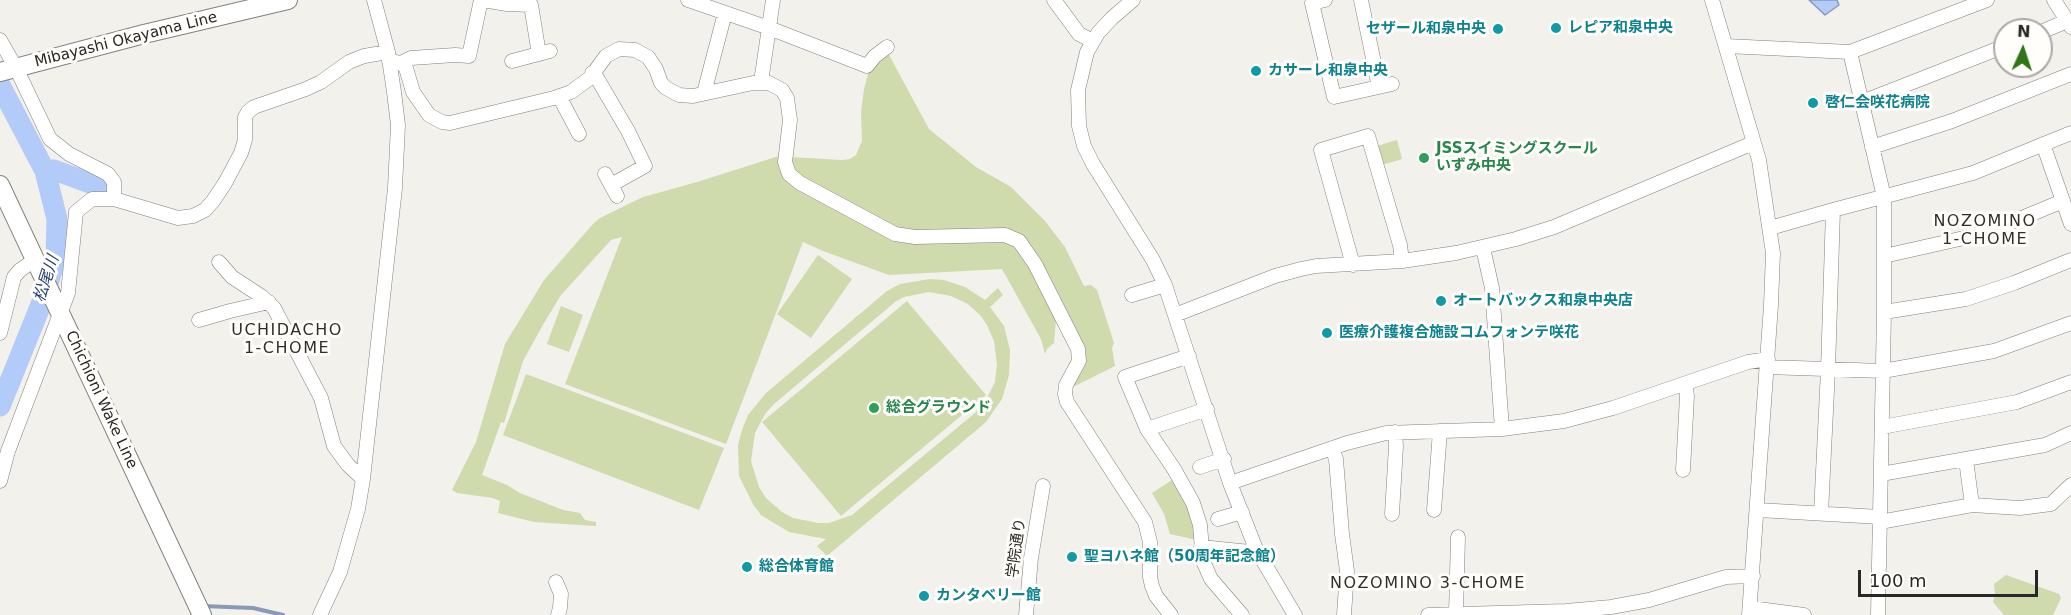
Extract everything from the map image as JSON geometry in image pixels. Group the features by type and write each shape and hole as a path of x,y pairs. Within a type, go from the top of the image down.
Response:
{"main road":[{"name":"Mibayashi Okayama Line","path":"9,70 278,1"},
{"name":"Chichioni Wake Line","path":"0,185 202,615"}],"street":[{"path":"320,615 340,572 358,509 395,188 398,125 393,59 374,0"},
{"path":"0,481 8,451 58,308 69,284 76,212 92,199 114,199 171,217 186,218 198,214 213,201 241,153 245,140 245,117 248,111 321,82 349,62 364,56 393,59 469,56 482,0 538,7 545,52 512,61"},
{"path":"688,0 867,66 887,47"},
{"path":"761,82 773,0"},
{"path":"1054,0 1079,34 1093,41"},
{"path":"1133,0 1112,18 1093,41 1082,71 1078,90 1079,126 1084,146 1154,260 1165,285 1230,483 1256,549 1294,615"},
{"path":"1325,0 1312,3 1334,97 1386,86 1361,0"},
{"path":"1712,0 1763,178 1773,253 1768,363 1750,611 1804,615"},
{"path":"1726,46 1850,52 1987,0"},
{"path":"2053,29 2069,24 2054,0"},
{"path":"704,93 725,13"},
{"path":"0,40 9,70 50,139 69,154 108,174 114,182 114,199"},
{"path":"393,59 408,72 413,92 429,115 442,122 450,123 559,96 578,88 606,56 619,49 628,48 648,57 661,82 672,93 686,97 761,82 776,86 787,98 790,120 785,162 789,174 800,183 895,234 915,237 1012,236 1024,247 1078,349 1079,361 1066,385 1067,402 1145,522 1150,542 1152,586 1156,596 1171,615"},
{"path":"1862,102 1993,51"},
{"path":"1850,52 1884,197 1878,615"},
{"path":"592,73 633,128 645,166 611,185"},
{"path":"1872,147 1952,121 2071,74"},
{"path":"559,96 579,134"},
{"path":"1770,228 1973,173 2071,133"},
{"path":"1353,265 1321,150 1368,136 1400,245 1402,261"},
{"path":"1175,315 1275,276 1316,266 1402,261 1483,248 1554,227 1753,143"},
{"path":"2043,144 2071,224"},
{"path":"1884,256 1964,238 2000,227 2063,201"},
{"path":"1821,513 1833,210"},
{"path":"1483,248 1492,288 1502,429"},
{"path":"1884,312 1966,298 2014,283 2071,260"},
{"path":"219,262 232,277 269,302 274,308 321,398 334,446 348,465 363,479"},
{"path":"0,333 14,277 20,270 37,263"},
{"path":"1132,295 1165,285"},
{"path":"199,320 269,302"},
{"path":"1230,483 1332,448 1395,432 1502,429 1590,415 1748,362 1828,370 1883,371 1994,351 2071,323"},
{"path":"1189,356 1125,377 1147,429 1174,469 1193,503 1200,525 1203,561 1211,579 1242,615"},
{"path":"1882,427 2017,402 2071,382"},
{"path":"1683,470 1690,442 1684,384"},
{"path":"1147,429 1207,410"},
{"path":"1434,510 1441,488 1440,431"},
{"path":"1392,514 1395,432"},
{"path":"1881,474 2045,445 2071,433"},
{"path":"1332,448 1336,459 1347,571 1344,615"},
{"path":"1200,468 1224,459"},
{"path":"1966,460 1972,505"},
{"path":"1758,510 1880,519 1972,505 2020,508 2051,504 2071,485"},
{"name":"学院通り","path":"1026,615 1031,558 1043,486"},
{"path":"1218,519 1242,512"},
{"path":"1456,614 1464,562 1458,537"},
{"path":"1201,547 1250,552 1256,549"},
{"path":"1428,615 1602,608 1649,600 1726,577 1753,576"},
{"path":"556,582 561,594 558,615"}],"green space":[{"path":"888,53 929,129 976,167 1011,187 1045,221 1065,247 1084,286 1091,285 1097,290 1114,343 1112,348 1115,366 1073,387 1083,363 1023,237 905,232 795,173 789,157 842,160 856,155 862,141 861,112 868,74 875,64"},
{"path":"1397,140 1402,159 1382,165 1377,146"},
{"path":"779,156 780,167 889,237 1002,239 1020,248 1056,318 1054,343 1045,354 1041,339 1002,269 889,275 803,242 726,444 565,384 622,237 611,240 561,295 544,323 523,361 504,423 501,422 482,475 563,510 580,513 585,520 596,522 596,526 534,522 498,513 500,501 457,493 452,490 476,442 505,344 544,280 593,224 600,218 643,197"},
{"path":"818,255 852,279 811,338 777,314"},
{"name":"総合グラウンド","path":"930,279 944,280 965,287 985,300 998,288 1003,295 990,307 1004,326 1010,350 1009,375 1002,399 986,422 827,556 817,546 826,539 789,532 761,515 754,506 739,476 738,445 742,430 748,415 766,393 887,291 900,284","holes":["929,292 951,296 968,304 981,316 994,341 997,365 995,382 987,398 975,413 852,515 829,523 818,523 793,518 782,512 766,498 759,487 751,461 755,433 765,414 895,302 904,297"]},
{"name":"総合グラウンド","path":"907,301 986,395 841,516 762,422"},
{"path":"561,306 583,315 569,352 547,344"},
{"path":"526,374 724,448 699,510 503,435"},
{"path":"1175,478 1190,504 1197,540 1170,534 1164,514 1152,493"},
{"path":"2006,575 2059,594 2061,598 2053,615 2004,615 1993,602 1994,584"}],"water":[{"path":"1809,0 1837,0 1839,5 1825,15"}],"waterway":[{"name":"松尾川","path":"0,85 45,171 57,219 56,258 42,302 0,406"},
{"path":"45,171 54,170 98,186"},
{"path":"202,606 253,608 283,615"}],"place":[{"name":"レピア和泉中央","path":"1556,28"},
{"name":"セザール和泉中央","path":"1498,29"},
{"name":"カサーレ和泉中央","path":"1256,71"},
{"name":"啓仁会咲花病院","path":"1813,103"},
{"name":"JSSスイミングスクール いずみ中央","path":"1424,158"},
{"name":"オートバックス和泉中央店","path":"1441,301"},
{"name":"医療介護複合施設コムフォンテ咲花","path":"1327,333"},
{"name":"総合グラウンド","path":"874,408"},
{"name":"聖ヨハネ館（50周年記念館）","path":"1072,557"},
{"name":"総合体育館","path":"747,567"},
{"name":"カンタベリー館","path":"924,596"}],"district":[{"name":"NOZOMINO 1-CHOME","path":"1985,231"},
{"name":"UCHIDACHO 1-CHOME","path":"287,340"},
{"name":"NOZOMINO 3-CHOME","path":"1428,584"}]}
